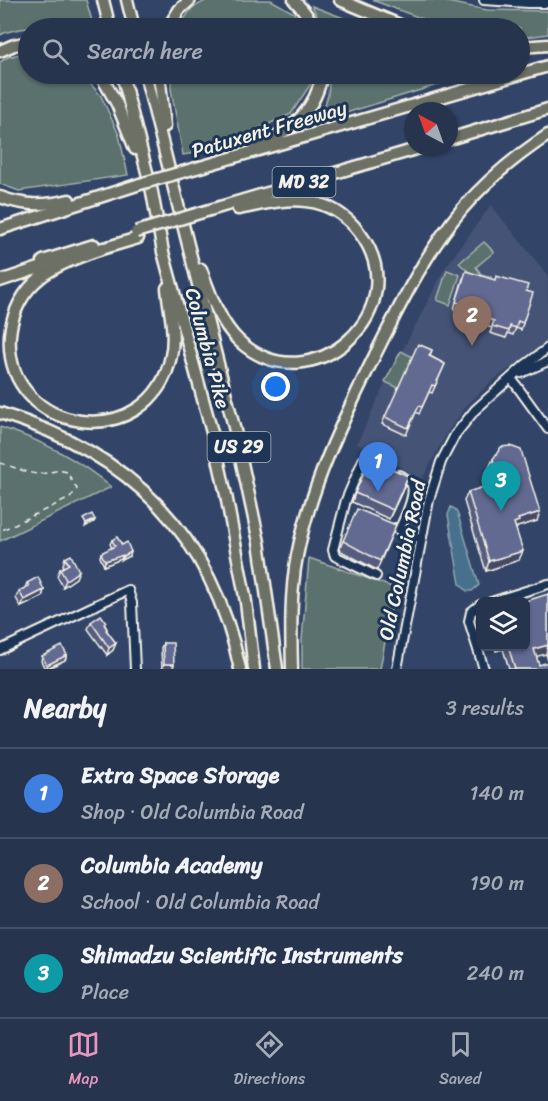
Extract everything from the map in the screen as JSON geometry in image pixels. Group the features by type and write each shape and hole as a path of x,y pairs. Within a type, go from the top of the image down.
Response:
{"highway":[{"path":"103,0 108,18"},
{"path":"127,0 132,18"},
{"path":"174,18 190,0"},
{"path":"294,0 309,18"},
{"path":"340,0 383,18"},
{"path":"0,51 18,44"},
{"path":"530,46 548,45"},
{"name":"Patuxent Freeway","path":"530,71 548,66"},
{"path":"106,84 117,104 152,192"},
{"name":"Columbia Pike","path":"125,84 152,192 163,252 224,484 246,602 254,669"},
{"name":"Columbia Pike","path":"148,84 250,501 268,599 277,669"},
{"path":"159,84 174,186"},
{"path":"207,165 264,143 291,128 309,108 320,84"},
{"name":"Patuxent Freeway","path":"0,229 140,184 486,84"},
{"path":"458,136 548,109"},
{"path":"292,669 293,589 303,530 325,463 363,379 412,283 444,231 488,182 548,135"},
{"path":"238,208 321,183 404,153"},
{"name":"MD 32","path":"0,275 404,153"},
{"path":"0,196 28,205 42,205 140,184"},
{"path":"184,228 222,318 239,340 249,348 272,359 295,363 321,358 342,348 364,322 376,290 374,262 362,236 344,216 320,203 292,200 204,215"},
{"path":"137,235 61,265 31,286 17,307 10,332 10,345 16,372 30,395 51,412 77,422 107,421 134,410 154,392 163,378 171,355 172,326 163,252"},
{"path":"0,281 103,248"},
{"path":"0,413 42,428 90,452 130,478 165,512 194,549 218,594 227,618 240,669"}],"street":[{"path":"484,0 548,3"},
{"name":"Old Columbia Road","path":"397,669 434,482 448,447 475,410 535,356 548,348"},
{"name":"Old Columbia Road","path":"511,378 548,361"},
{"path":"511,378 548,429"},
{"path":"376,576 333,554 345,508 363,460 385,469"},
{"path":"396,474 406,478 413,489 399,530"},
{"path":"345,508 356,512"},
{"path":"388,526 421,539"},
{"path":"507,597 548,584"},
{"path":"0,650 128,590 132,603 135,669"},
{"path":"476,608 471,612 468,621 476,645"},
{"path":"478,651 484,669"}],"path":[{"path":"0,463 32,473 41,474 61,470 67,472 77,489 70,498 0,531"}],"shaded area":[{"path":"491,205 548,276 548,341 491,382 468,404 448,431 422,479 357,444 445,268"},
{"path":"451,507 458,515 479,585 472,591 467,591 460,584 448,515"}],"green space":[{"path":"0,0 86,0 91,18 18,18 18,30 0,35"},
{"path":"207,0 271,0 294,13 297,18 185,18 192,8"},
{"path":"372,0 437,0 487,10 548,11 548,34 530,37 530,18 420,18"},
{"path":"312,6 344,18 319,18"},
{"path":"18,54 18,84 91,84 101,96 119,135 128,175 19,191 0,184 0,62"},
{"path":"171,84 310,84 291,114 251,132 195,153 183,155"},
{"path":"329,84 440,84 326,119 323,111"},
{"path":"484,242 494,252 476,267 481,274 491,277 489,286 459,263"},
{"path":"447,270 460,275 450,305 437,300"},
{"path":"401,351 413,357 399,388 385,382"},
{"path":"0,427 58,451 111,487 0,541"},
{"path":"309,558 395,588 380,669 302,669 302,640"}],"building":[{"path":"466,271 495,280 496,276 528,285 526,291 533,293 523,323 518,321 516,328 510,326 509,331 492,326 494,321 475,315 477,308 456,302"},
{"path":"418,344 432,350 429,356 445,364 435,386 432,385 422,407 419,406 408,428 385,417"},
{"path":"510,446 521,450 540,512 518,519 519,521 514,523 523,551 489,561 468,492 500,482 493,459 501,447"},
{"path":"370,459 408,476 393,510 355,493"},
{"path":"357,509 396,525 380,561 343,541"},
{"path":"92,514 95,520 86,524 83,519"},
{"path":"117,537 122,545 127,542 131,552 105,561 101,553 115,546 112,540"},
{"path":"71,555 79,571 66,580 60,569 69,564 65,558"},
{"path":"38,577 44,590 24,600 19,591 29,586 27,583"},
{"path":"548,594 548,645 534,649 539,665 548,662 548,669 515,669 510,651 530,651 530,600"},
{"path":"101,615 106,622 104,624 106,630 116,643 109,648 91,622"},
{"path":"163,643 173,643 174,664 164,664"},
{"path":"62,646 67,655 47,665 42,656"}],"place":[{"name":"Columbia Academy","path":"472,346"},
{"name":"Extra Space Storage","path":"378,492"},
{"name":"Shimadzu Scientific Instruments","path":"501,511"}]}
